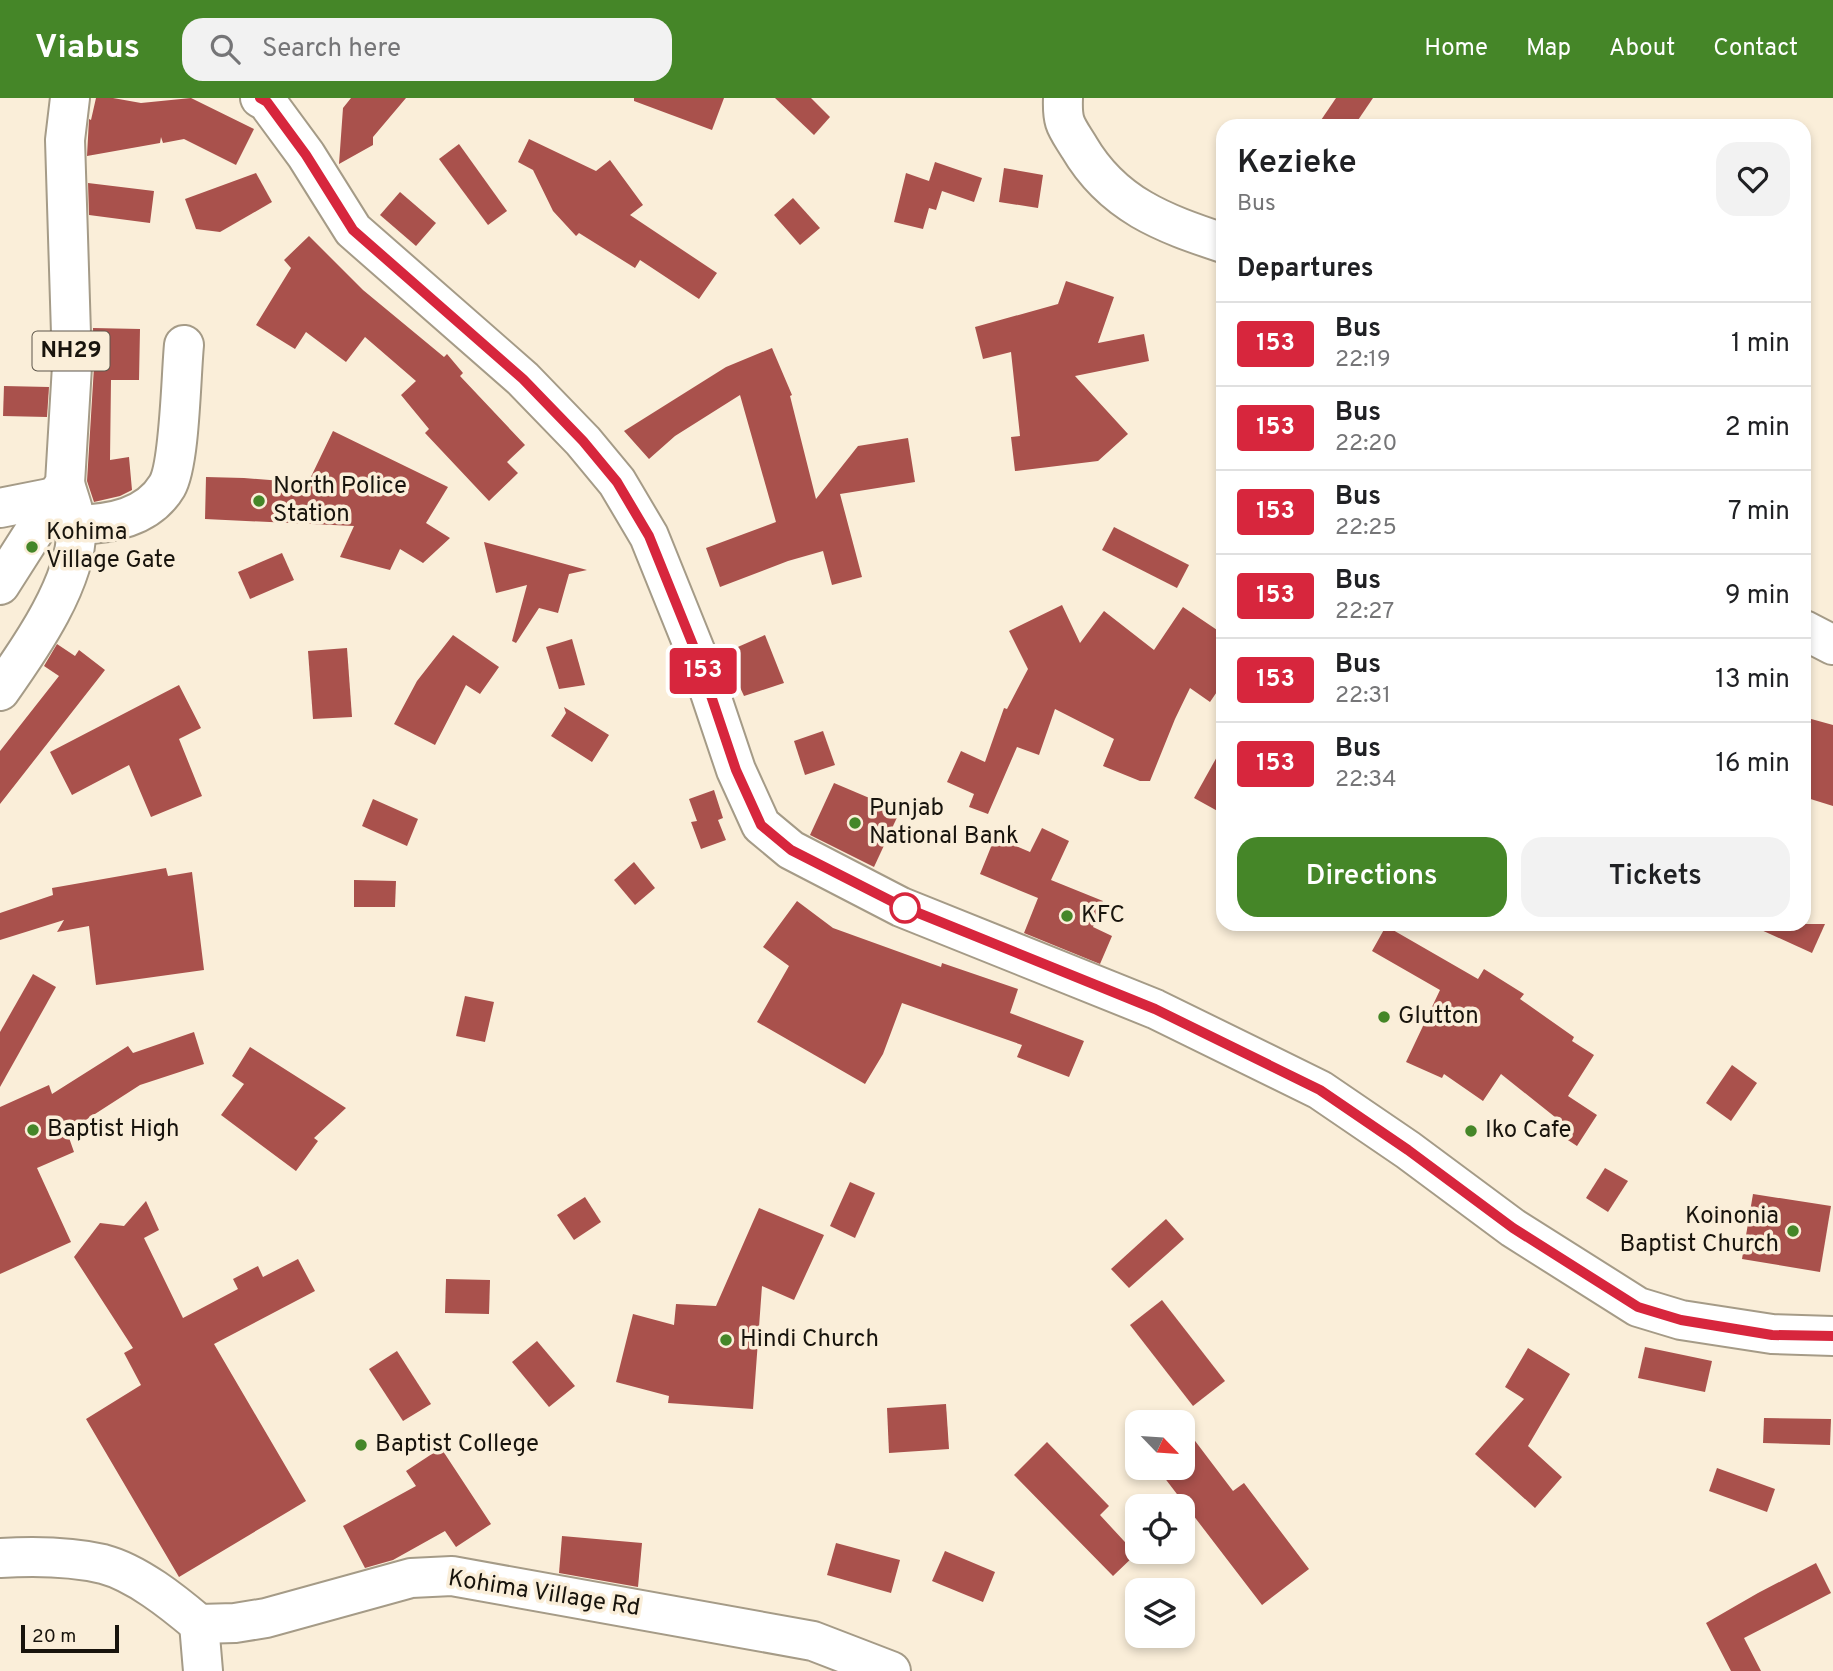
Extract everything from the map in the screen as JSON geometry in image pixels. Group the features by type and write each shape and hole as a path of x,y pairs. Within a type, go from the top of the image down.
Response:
{"main road":[{"name":"NH29","path":"0,585 65,502 72,366 65,141 70,98"},
{"path":"260,98 267,102 306,155 353,230 523,379 583,441 617,482 649,536 699,660 736,770 761,825 791,850 901,906 1155,1009 1320,1090 1408,1150 1513,1228 1638,1307 1681,1320 1772,1335 1833,1336"},
{"path":"1063,98 1062,119 1091,167 1129,203 1175,227 1216,241"},
{"path":"0,508 65,502 104,524 132,517 151,503 167,485 174,457 184,345"},
{"path":"0,691 54,606 72,561 65,502"},
{"path":"1811,633 1833,645"},
{"path":"0,1558 60,1558 106,1564 139,1581 173,1602 199,1624 203,1671"},
{"name":"Kohima Village Rd","path":"199,1624 235,1623 266,1618 411,1578 452,1576 813,1641 891,1671"}],"building":[{"path":"96,98 141,103 191,98 254,129 236,165 184,139 163,143 161,137 160,143 87,156 89,119 91,120"},
{"path":"351,98 406,98 373,137 373,145 339,164 343,108"},
{"path":"634,98 724,98 712,130 634,101"},
{"path":"775,98 811,98 830,117 814,135"},
{"path":"1336,98 1373,98 1359,119 1322,119"},
{"path":"529,139 596,171 610,160 643,205 630,215 717,273 699,299 640,260 635,268 579,233 576,236 553,211 533,170 518,162"},
{"path":"459,144 507,211 488,225 439,159"},
{"path":"935,162 982,178 974,202 942,191 936,210 929,208 923,229 894,222 906,173 929,181"},
{"path":"1004,168 1043,175 1038,208 999,202"},
{"path":"256,173 272,202 220,232 196,229 185,199"},
{"path":"88,183 154,191 150,223 89,215"},
{"path":"400,192 436,223 416,246 380,215"},
{"path":"793,198 820,228 800,245 774,215"},
{"path":"309,236 363,290 444,357 447,354 463,373 460,376 525,445 507,462 518,473 489,501 425,433 429,429 401,395 416,381 365,337 346,362 306,332 295,349 256,325 291,268 284,260"},
{"path":"1066,281 1114,297 1098,343 1144,334 1149,361 1075,376 1128,434 1098,461 1015,471 1011,437 1020,436 1011,352 983,359 975,327 1058,304"},
{"path":"93,328 140,329 139,380 111,380 110,460 129,457 132,490 120,496 94,502 87,481 94,367"},
{"path":"772,348 792,395 790,396 816,499 858,446 908,438 915,482 840,494 862,577 832,585 823,551 788,561 720,587 706,548 776,522 740,395 675,436 649,459 624,431 726,367"},
{"path":"4,386 49,387 47,417 3,416"},
{"path":"333,431 448,487 426,523 450,538 423,563 400,549 390,570 340,557 354,526 205,519 206,477 308,483"},
{"path":"1114,527 1189,565 1177,588 1102,550"},
{"path":"484,542 587,570 569,574 558,613 539,608 516,643 512,641 527,585 496,593"},
{"path":"282,553 294,580 250,599 238,572"},
{"path":"1062,605 1080,643 1104,611 1154,650 1183,607 1216,629 1216,693 1210,702 1190,688 1150,781 1140,781 1103,766 1114,739 1055,709 1039,755 1017,747 988,814 969,807 974,794 947,782 961,751 985,762 1004,708 1007,709 1028,669 1009,631"},
{"path":"453,635 499,667 480,694 466,685 435,745 394,724 417,681"},
{"path":"765,635 784,683 744,696 724,653"},
{"path":"572,639 585,685 559,689 546,647"},
{"path":"57,644 75,656 79,650 105,670 0,804 0,751 59,676 44,666"},
{"path":"347,648 352,717 313,719 308,651"},
{"path":"179,685 201,728 179,739 202,796 151,817 129,765 72,795 50,752"},
{"path":"564,707 609,735 592,762 551,736 566,713"},
{"path":"1811,719 1833,725 1833,806 1811,799"},
{"path":"823,731 835,765 805,775 794,741"},
{"path":"1216,759 1216,810 1194,798"},
{"name":"Punjab National Bank","path":"834,783 900,811 874,867 810,835"},
{"path":"714,790 723,818 718,820 726,840 701,849 691,822 697,821 689,799"},
{"path":"373,799 418,819 407,846 362,826"},
{"path":"1042,828 1069,841 1051,880 1103,901 1093,927 1112,936 1100,964 1024,933 1038,898 980,874 995,837 1030,852"},
{"path":"634,862 655,888 635,905 614,880"},
{"path":"166,868 168,876 192,872 204,970 96,985 89,926 57,932 64,920 0,940 0,913 53,895 52,888"},
{"path":"354,880 396,881 395,907 354,907"},
{"path":"797,901 833,928 941,967 942,963 1018,989 1010,1013 1084,1041 1069,1077 1017,1057 1022,1045 902,1003 883,1054 865,1084 757,1022 789,966 763,947"},
{"path":"1811,924 1825,924 1812,953 1763,931 1811,931"},
{"path":"1383,931 1395,931 1478,979 1484,969 1524,994 1520,999 1574,1037 1572,1041 1594,1055 1568,1096 1597,1115 1577,1146 1554,1131 1560,1121 1501,1074 1483,1101 1444,1074 1442,1078 1406,1062 1440,990 1372,951"},
{"path":"33,974 56,987 0,1087 0,1032"},
{"path":"465,996 494,1002 485,1042 456,1036"},
{"path":"194,1032 204,1064 140,1085 67,1132 74,1152 37,1168 71,1242 0,1274 0,1107 49,1085 52,1094 128,1046 133,1053"},
{"path":"250,1047 346,1108 314,1138 318,1141 296,1171 221,1115 244,1084 232,1076"},
{"path":"1732,1065 1757,1083 1731,1121 1706,1103"},
{"path":"1605,1168 1628,1181 1608,1212 1586,1198"},
{"path":"850,1182 875,1193 855,1238 830,1226"},
{"path":"1753,1194 1831,1206 1820,1272 1742,1259"},
{"path":"585,1197 601,1222 574,1240 557,1215"},
{"path":"146,1201 159,1230 144,1238 183,1318 238,1289 233,1279 258,1266 263,1277 298,1259 315,1291 214,1344 306,1501 179,1577 86,1419 141,1385 124,1353 133,1348 74,1257 100,1223 124,1226"},
{"path":"759,1208 824,1235 794,1300 762,1286 753,1409 668,1403 669,1396 616,1382 633,1314 674,1325 676,1304 716,1306"},
{"path":"1166,1219 1184,1239 1129,1288 1111,1269"},
{"path":"446,1279 490,1280 489,1314 445,1313"},
{"path":"1162,1300 1225,1381 1193,1406 1130,1325"},
{"path":"537,1341 575,1386 549,1407 512,1362"},
{"path":"1645,1347 1712,1361 1705,1392 1638,1378"},
{"path":"1528,1348 1570,1374 1528,1446 1562,1477 1535,1508 1475,1454 1524,1399 1505,1387"},
{"path":"397,1351 431,1404 403,1421 369,1369"},
{"path":"946,1404 949,1449 889,1453 887,1408"},
{"path":"1764,1418 1831,1419 1830,1445 1763,1443"},
{"path":"1195,1441 1233,1491 1244,1483 1309,1569 1262,1605 1195,1518 1195,1494 1177,1494 1166,1480 1195,1480"},
{"path":"1047,1442 1109,1506 1100,1515 1125,1542 1126,1564 1113,1576 1014,1475"},
{"path":"441,1448 491,1524 456,1547 445,1531 393,1560 365,1568 343,1526 416,1486 406,1471"},
{"path":"1717,1468 1775,1489 1767,1512 1709,1491"},
{"path":"562,1536 642,1543 638,1587 559,1573"},
{"path":"836,1543 900,1560 891,1593 827,1575"},
{"path":"945,1551 995,1572 983,1602 932,1581"},
{"path":"1816,1563 1831,1593 1744,1638 1761,1671 1731,1671 1706,1623"}],"bus line":[{"name":"153","path":"260,98 267,102 306,155 353,230 523,379 583,441 617,482 649,536 699,660 736,770 761,825 791,850 901,906 1155,1009 1320,1090 1408,1150 1513,1228 1638,1307 1681,1320 1772,1335 1833,1336"}],"place":[{"name":"North Police Station","path":"259,501"},
{"name":"Kohima Village Gate","path":"32,547"},
{"name":"Punjab National Bank","path":"855,823"},
{"name":"KFC","path":"1067,916"},
{"name":"Glutton","path":"1384,1017"},
{"name":"Baptist High","path":"33,1130"},
{"name":"Iko Cafe","path":"1471,1131"},
{"name":"Koinonia Baptist Church","path":"1793,1231"},
{"name":"Hindi Church","path":"726,1340"},
{"name":"Baptist College","path":"361,1445"}]}
